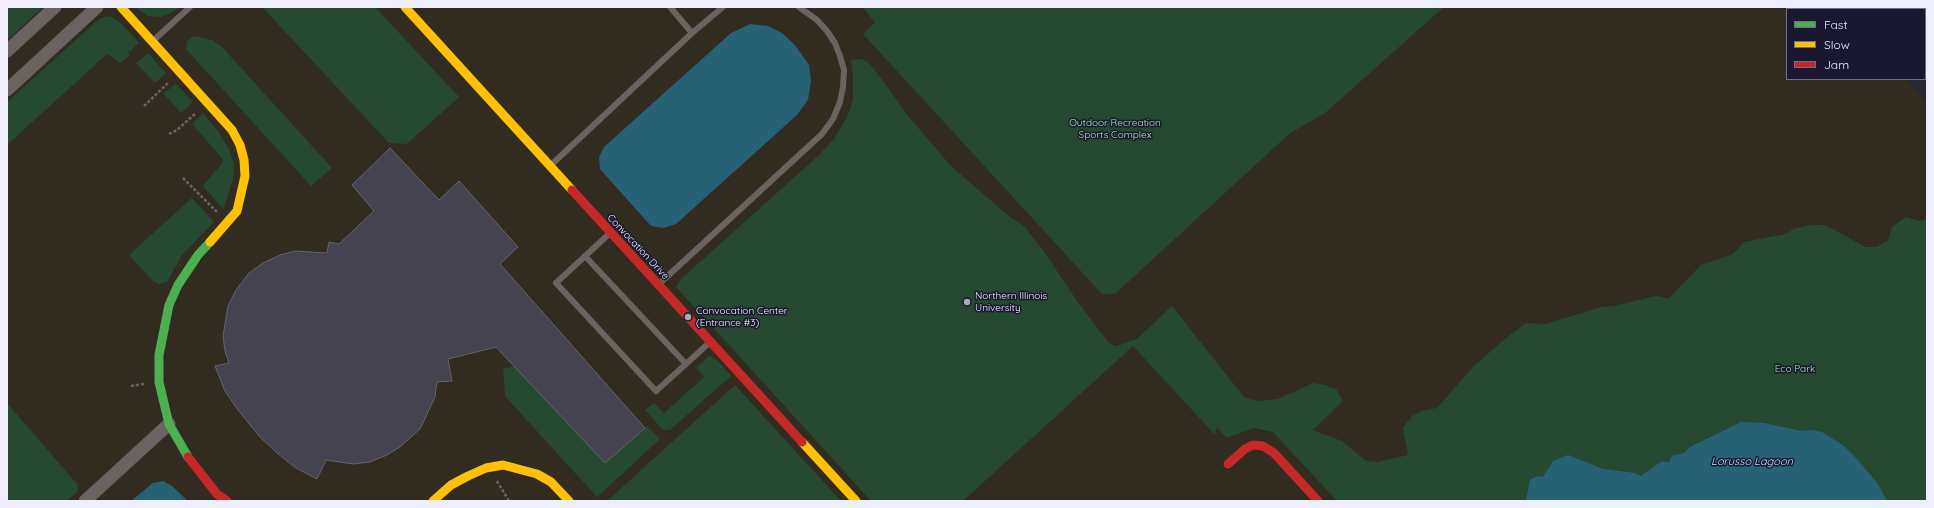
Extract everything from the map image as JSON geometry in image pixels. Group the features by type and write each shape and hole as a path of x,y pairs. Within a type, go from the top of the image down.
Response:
{"street":[{"path":"7,51 55,7"},
{"path":"7,90 97,7"},
{"path":"121,7 232,130 240,145 244,160 245,176 237,210 233,217 198,255 178,285 169,305 159,355 159,382 169,424 193,465 217,494 227,501"},
{"name":"Convocation Drive","path":"405,7 856,501"},
{"path":"85,501 169,424"},
{"path":"1228,464 1245,449 1253,445 1263,446 1274,453 1318,501"},
{"path":"433,501 451,485 468,476 486,468 503,465 537,474 551,482 569,501"}],"lane":[{"path":"153,41 190,7"},
{"path":"670,7 692,33"},
{"path":"550,166 692,33 723,7"},
{"path":"658,285 822,134 833,119 840,102 843,87 844,70 840,56 835,43 827,31 817,20 799,7"},
{"path":"610,232 556,283 656,391 710,342"},
{"path":"585,256 686,364"}],"path":[{"path":"144,106 170,81"},
{"path":"169,134 177,130 199,110"},
{"path":"182,178 219,214"},
{"path":"131,386 148,384"},
{"path":"494,477 509,501"}],"shaded area":[{"name":"Northern Illinois University","path":"7,7 1841,7 1842,8 1786,8 1786,80 1907,80 1927,103 1927,501 7,501"}],"green space":[{"path":"7,7 43,7 7,40"},
{"path":"135,7 181,7 167,15 159,17 148,16"},
{"path":"262,7 375,7 459,97 407,144 389,143"},
{"name":"Outdoor Recreation Sports Complex","path":"862,7 1444,7 1325,113 1289,134 1115,294 1102,294 863,34 875,22"},
{"path":"110,16 120,22 139,43 128,53 130,55 120,63 107,54 7,145 7,102 98,20"},
{"path":"194,36 212,40 222,47 332,168 311,186 186,49 187,41"},
{"path":"148,53 166,73 155,83 136,63"},
{"name":"Eco Park","path":"862,59 870,64 909,117 951,166 1010,217 1024,226 1045,253 1077,301 1109,343 1116,346 1137,339 1172,306 1244,397 1257,401 1278,399 1313,383 1336,389 1343,401 1313,430 1342,441 1366,461 1377,462 1408,455 1403,428 1412,416 1424,410 1437,408 1473,367 1500,343 1526,323 1546,324 1601,307 1614,306 1656,296 1669,298 1701,265 1733,254 1744,242 1785,234 1796,228 1811,225 1826,225 1865,247 1877,247 1888,240 1892,227 1906,217 1919,221 1927,219 1927,501 1337,501 1273,432 1254,428 1226,438 1217,427 1215,435 1133,346 963,501 871,501 676,287 681,279 819,155 834,139 847,117 853,100 853,75 851,60"},
{"path":"176,84 193,102 181,113 163,93"},
{"path":"203,113 220,134 229,149 234,164 233,180 223,209 203,186 223,162 222,158 192,124"},
{"path":"192,198 214,222 182,255 167,282 159,284 153,281 129,255"},
{"path":"709,356 715,358 731,376 670,430 663,430 645,410 654,403 664,413 704,377 696,368"},
{"path":"515,366 605,463 647,426 660,439 597,497 505,396 503,369"},
{"path":"735,385 841,501 607,501"},
{"path":"7,403 77,484 78,491 67,501 7,501"}],"water":[{"path":"750,24 768,26 782,33 795,45 809,65 811,81 808,100 797,115 676,224 664,228 651,226 600,169 599,157 604,147 731,33"},
{"name":"Lorusso Lagoon","path":"1741,422 1764,423 1801,431 1812,430 1822,432 1844,446 1857,459 1878,484 1887,501 1518,501 1526,500 1530,480 1537,476 1543,477 1553,461 1568,455 1603,469 1635,473 1641,476 1662,461 1669,463 1672,456 1684,453 1690,447"},
{"path":"163,481 172,486 188,501 131,501 153,483"}],"building":[{"path":"1927,7 1927,24 1926,8 1914,8"},
{"path":"390,148 439,200 459,181 518,247 500,264 645,428 605,463 496,347 448,359 452,381 437,382 435,397 420,429 400,447 387,455 370,462 353,464 326,460 317,479 296,468 259,436 225,391 215,366 229,363 225,351 223,336 228,306 236,290 249,273 263,263 280,255 295,251 327,253 329,242 339,244 374,211 352,185"}],"traffic: fast":[{"path":"188,457 169,424 159,382 159,355 169,305 178,285 198,255 210,242"}],"traffic: slow":[{"path":"121,7 232,130 240,145 244,160 245,176 237,211 210,242"},
{"path":"405,7 572,190"},
{"path":"802,442 856,501"},
{"path":"433,501 451,485 468,476 486,468 503,465 537,474 551,482 569,501"}],"traffic: jam":[{"path":"572,190 802,442"},
{"path":"1228,464 1245,449 1253,445 1263,446 1274,453 1318,501"},
{"path":"188,457 217,494 227,501"}],"place":[{"name":"Northern Illinois University","path":"967,302"},
{"name":"Convocation Center (Entrance #3)","path":"688,317"}]}
